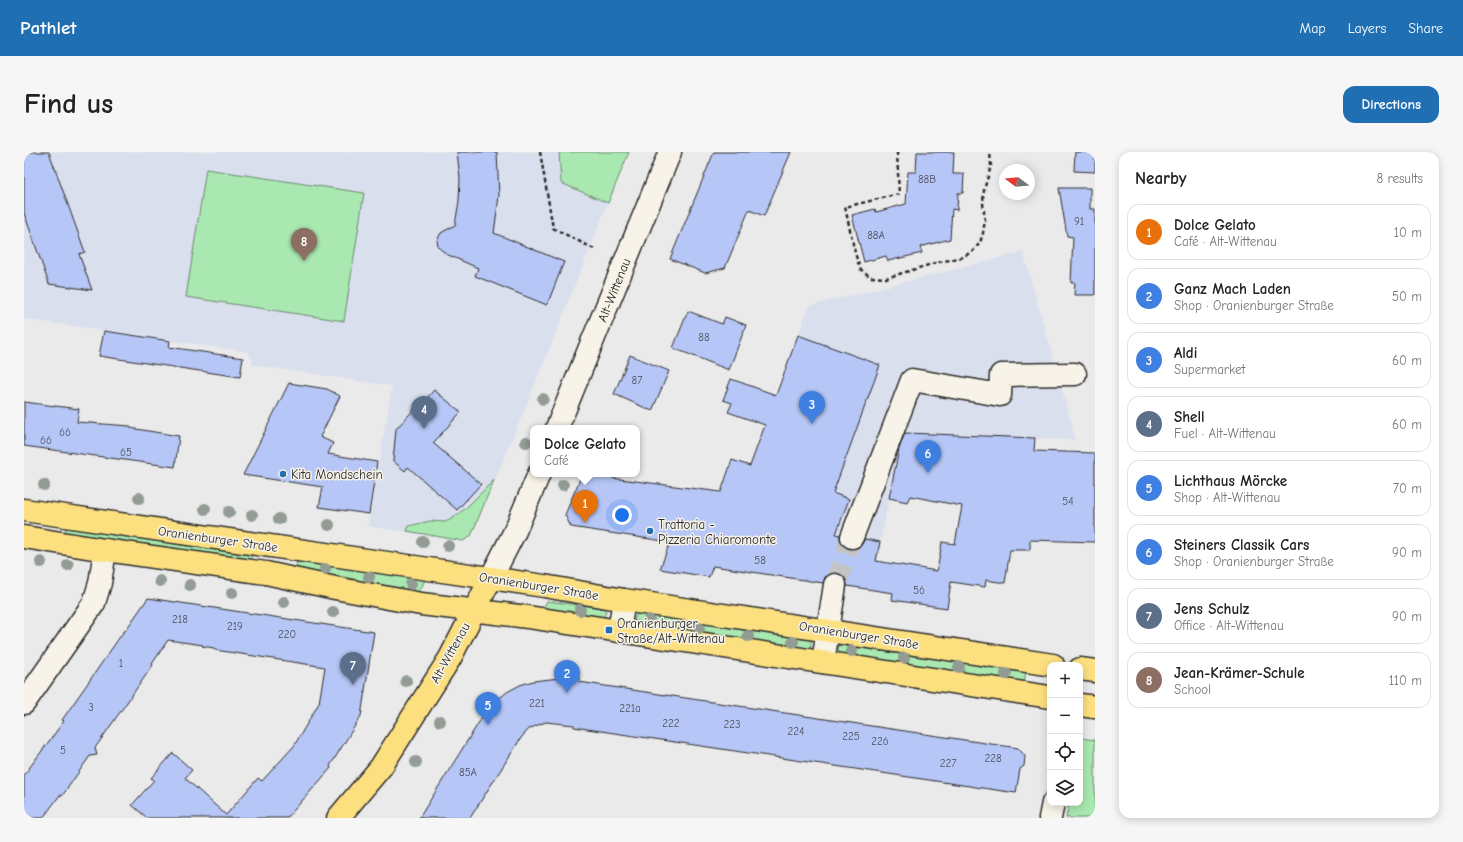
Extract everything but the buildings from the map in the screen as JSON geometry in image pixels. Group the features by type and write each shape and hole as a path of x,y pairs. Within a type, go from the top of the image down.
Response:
{"main road":[{"name":"Oranienburger Straße","path":"24,510 491,578 624,600 1047,664"},
{"name":"Oranienburger Straße","path":"24,537 266,573 421,604 528,617 1047,697"},
{"path":"266,573 270,546"},
{"name":"Alt-Wittenau","path":"338,818 381,767 450,658 491,578"},
{"path":"1083,669 1095,671"},
{"path":"1083,705 1095,707"}],"street":[{"name":"Alt-Wittenau","path":"558,425 670,152"},
{"path":"852,537 912,380 1000,395 1001,375 1075,374"},
{"name":"Alt-Wittenau","path":"491,578 516,531 538,477"},
{"path":"24,703 94,603 100,583 105,550"},
{"path":"823,662 835,584"},
{"path":"619,631 624,600"},
{"path":"1050,818 1052,806"}],"path":[{"path":"540,152 553,228 596,250"},
{"path":"897,152 899,194 845,207 860,269 871,277 886,278 935,263 962,257 973,251 980,243 983,233 984,190 991,166 990,152"}],"shaded area":[{"path":"24,152 559,152 561,183 608,203 527,404 471,536 463,541 368,526 392,386 253,365 249,352 24,319"},
{"path":"1023,252 1075,440 902,433 871,590 713,566 809,306"}],"green space":[{"path":"559,152 629,152 608,203 561,183"},
{"path":"206,169 364,193 344,321 186,297"},
{"path":"494,480 471,536 463,541 407,531 409,526 430,521 444,522 450,520 466,508"},
{"path":"66,528 252,556 250,560 64,537"},
{"path":"299,561 425,580 419,592 300,569 296,567 297,562"},
{"path":"547,601 602,608 606,611 604,618 543,609"},
{"path":"638,614 810,640 811,647 807,649 635,623 634,621 636,615"},
{"path":"839,645 1026,672 1024,682 841,654 838,651"},
{"path":"1083,738 1095,740 1095,818 1066,818 1068,806 1083,806"}],"tunnel":[{"path":"835,585 852,537"}],"place":[{"name":"Jean-Krämer-Schule","path":"304,261"},
{"name":"Aldi","path":"812,424"},
{"name":"Shell","path":"424,429"},
{"name":"Steiners Classik Cars","path":"928,473"},
{"name":"Kita Mondschein","path":"283,474"},
{"name":"Dolce Gelato","path":"585,523"},
{"name":"Trattoria - Pizzeria Chiaromonte","path":"650,531"},
{"name":"Oranienburger Straße/Alt-Wittenau","path":"609,630"},
{"name":"Jens Schulz","path":"353,685"},
{"name":"Ganz Mach Laden","path":"567,693"},
{"name":"Lichthaus Mörcke","path":"488,725"}]}
